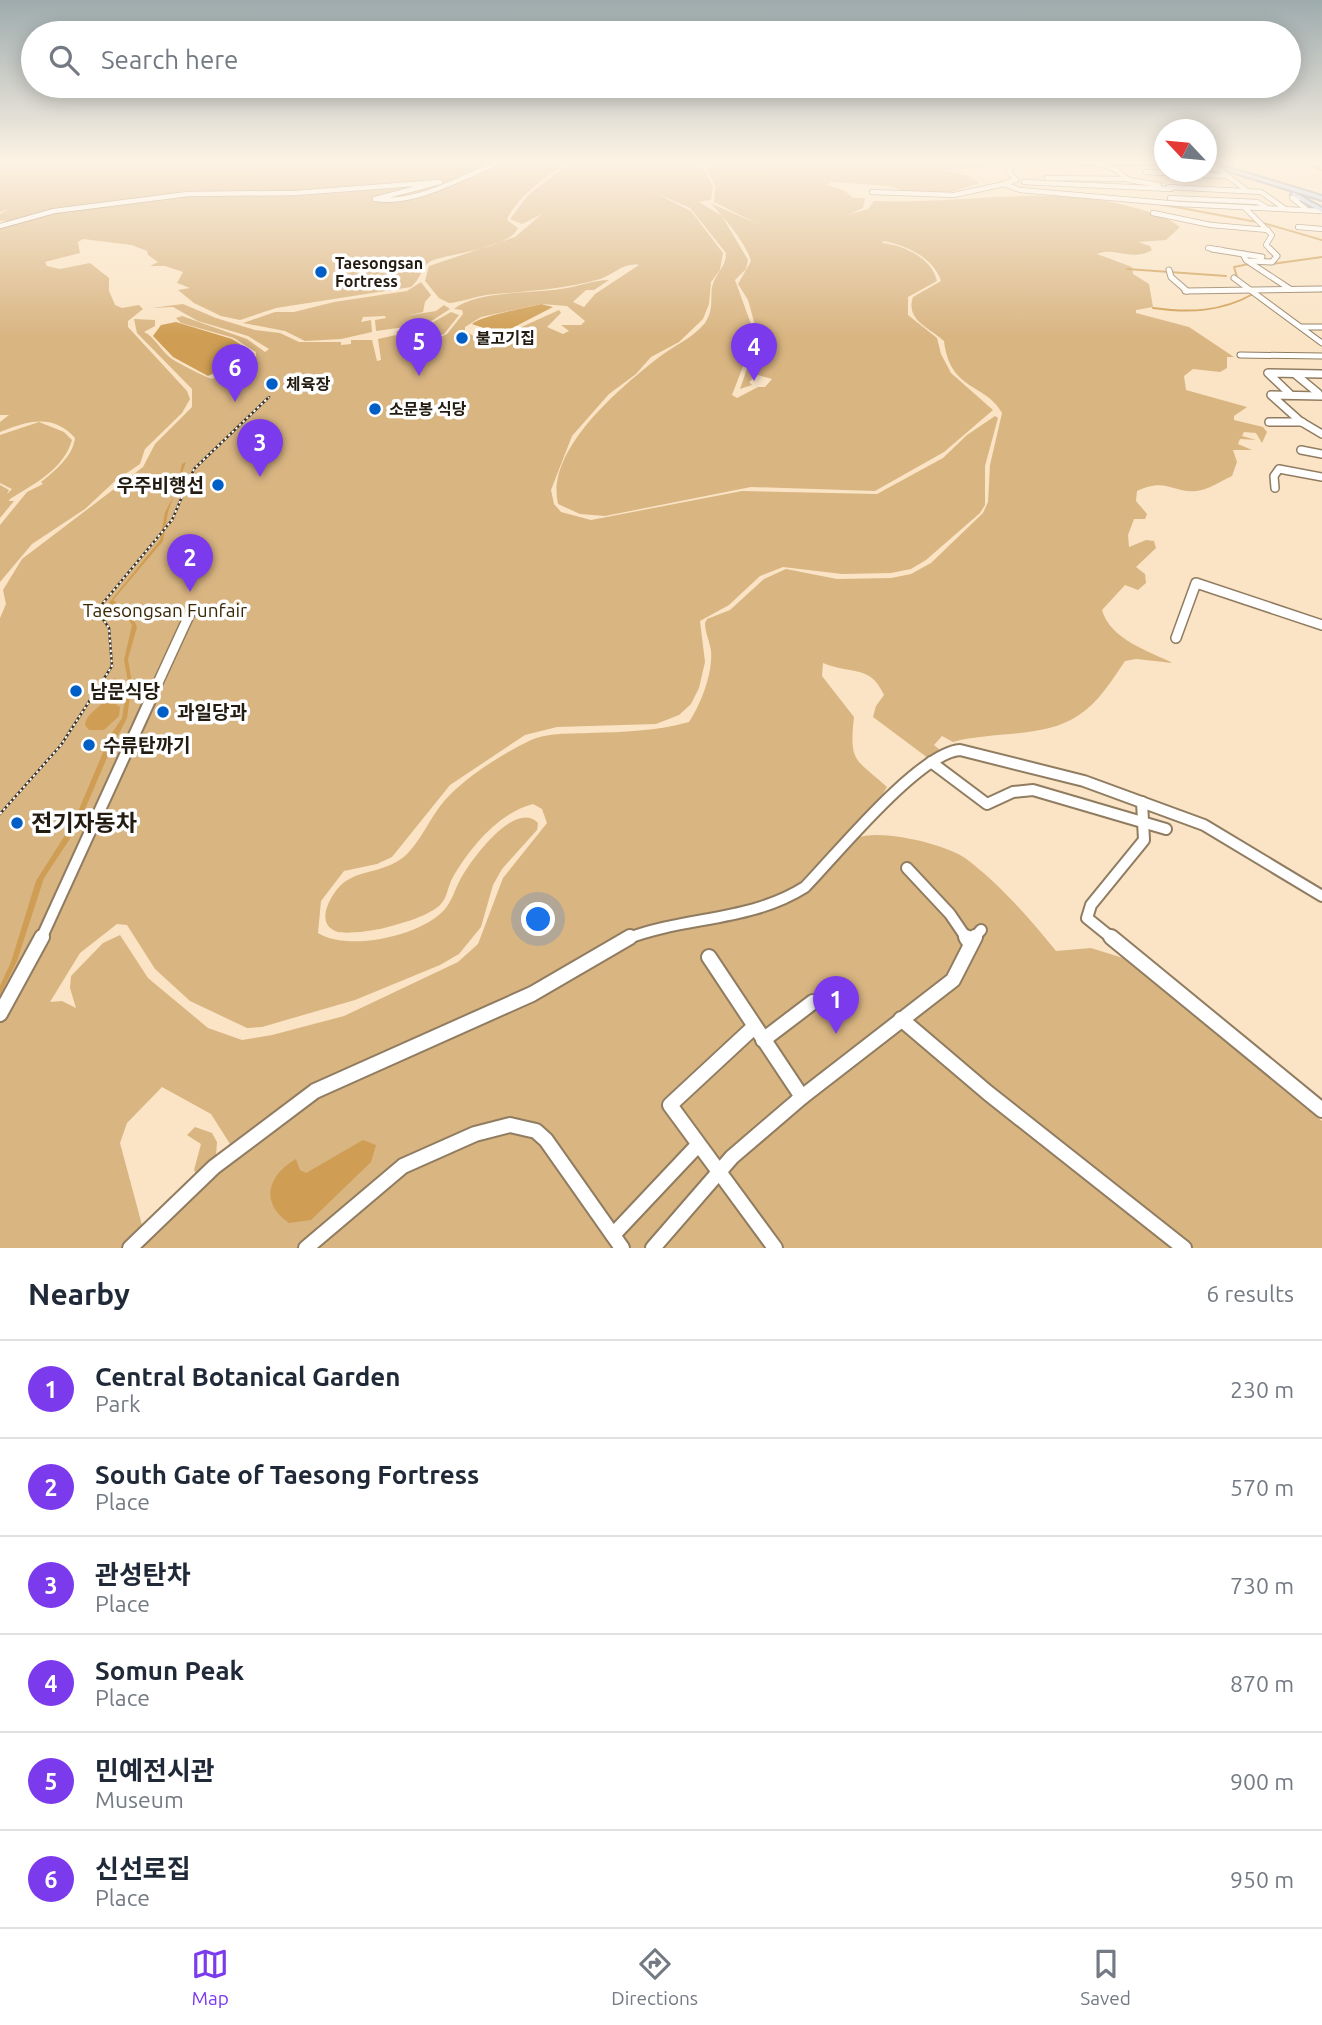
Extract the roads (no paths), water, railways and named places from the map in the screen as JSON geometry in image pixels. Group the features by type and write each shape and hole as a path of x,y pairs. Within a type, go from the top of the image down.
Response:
{"street":[{"path":"0,226 24,219"},
{"path":"1183,219 1210,225 1268,230"},
{"path":"1249,261 1276,260 1277,254 1266,245 1266,240 1272,235 1255,219"},
{"path":"1298,228 1322,229"},
{"path":"1208,248 1223,248 1264,257"},
{"path":"1243,254 1290,289"},
{"path":"1168,271 1186,291 1321,289"},
{"path":"1234,278 1322,342"},
{"path":"1301,327 1322,327"},
{"path":"1240,355 1322,356"},
{"path":"1289,393 1268,373 1322,374"},
{"path":"1295,374 1320,395"},
{"path":"1320,395 1289,393 1271,396 1302,422 1322,434"},
{"path":"1269,422 1302,422"},
{"path":"1301,450 1322,454"},
{"path":"1275,488 1274,476 1279,470 1322,477"},
{"path":"1176,638 1196,583 1322,625"},
{"path":"0,1014 18,985 46,927 192,609"},
{"path":"130,1248 214,1167 281,1114 336,1079 532,994 628,939 661,928 744,914 794,895 858,835 891,795 946,751 960,750 1084,781 1213,829 1322,896"},
{"path":"931,762 987,804 1013,792 1033,790 1166,829"},
{"path":"1142,802 1143,840 1091,905 1087,918 1322,1110"},
{"path":"907,868 943,906 970,943"},
{"path":"653,1248 717,1171 802,1097 953,980 970,943 981,930"},
{"path":"709,957 802,1097"},
{"path":"763,1040 813,1002"},
{"path":"901,1019 998,1101 1184,1248"},
{"path":"754,1027 670,1105 696,1147 775,1248"},
{"path":"306,1248 391,1173 475,1134 510,1125 536,1131 546,1140 618,1242 696,1147"}],"waterway":[{"path":"1242,219 1257,222"},
{"path":"1263,223 1322,240"},
{"path":"1272,264 1322,257"},
{"path":"1237,277 1234,267 1249,264"},
{"path":"1127,269 1226,276"},
{"path":"1153,308 1204,310 1217,308 1253,294"}],"railway":[{"path":"0,814 61,745 112,666 109,628 98,612 103,603 172,520 194,469 269,397"}],"place":[{"name":"Taesongsan Fortress","path":"321,272"},
{"name":"불고기집","path":"462,338"},
{"name":"민예전시관","path":"419,376"},
{"name":"Somun Peak","path":"754,381"},
{"name":"체육장","path":"272,384"},
{"name":"신선로집","path":"235,402"},
{"name":"소문봉 식당","path":"375,409"},
{"name":"관성탄차","path":"260,477"},
{"name":"우주비행선","path":"218,485"},
{"name":"South Gate of Taesong Fortress","path":"190,592"},
{"name":"남문식당","path":"76,691"},
{"name":"과일당과","path":"163,712"},
{"name":"수류탄까기","path":"89,745"},
{"name":"전기자동차","path":"17,823"},
{"name":"Central Botanical Garden","path":"836,1034"}],"park label":[{"name":"Taesongsan Funfair","path":"165,610"}]}
